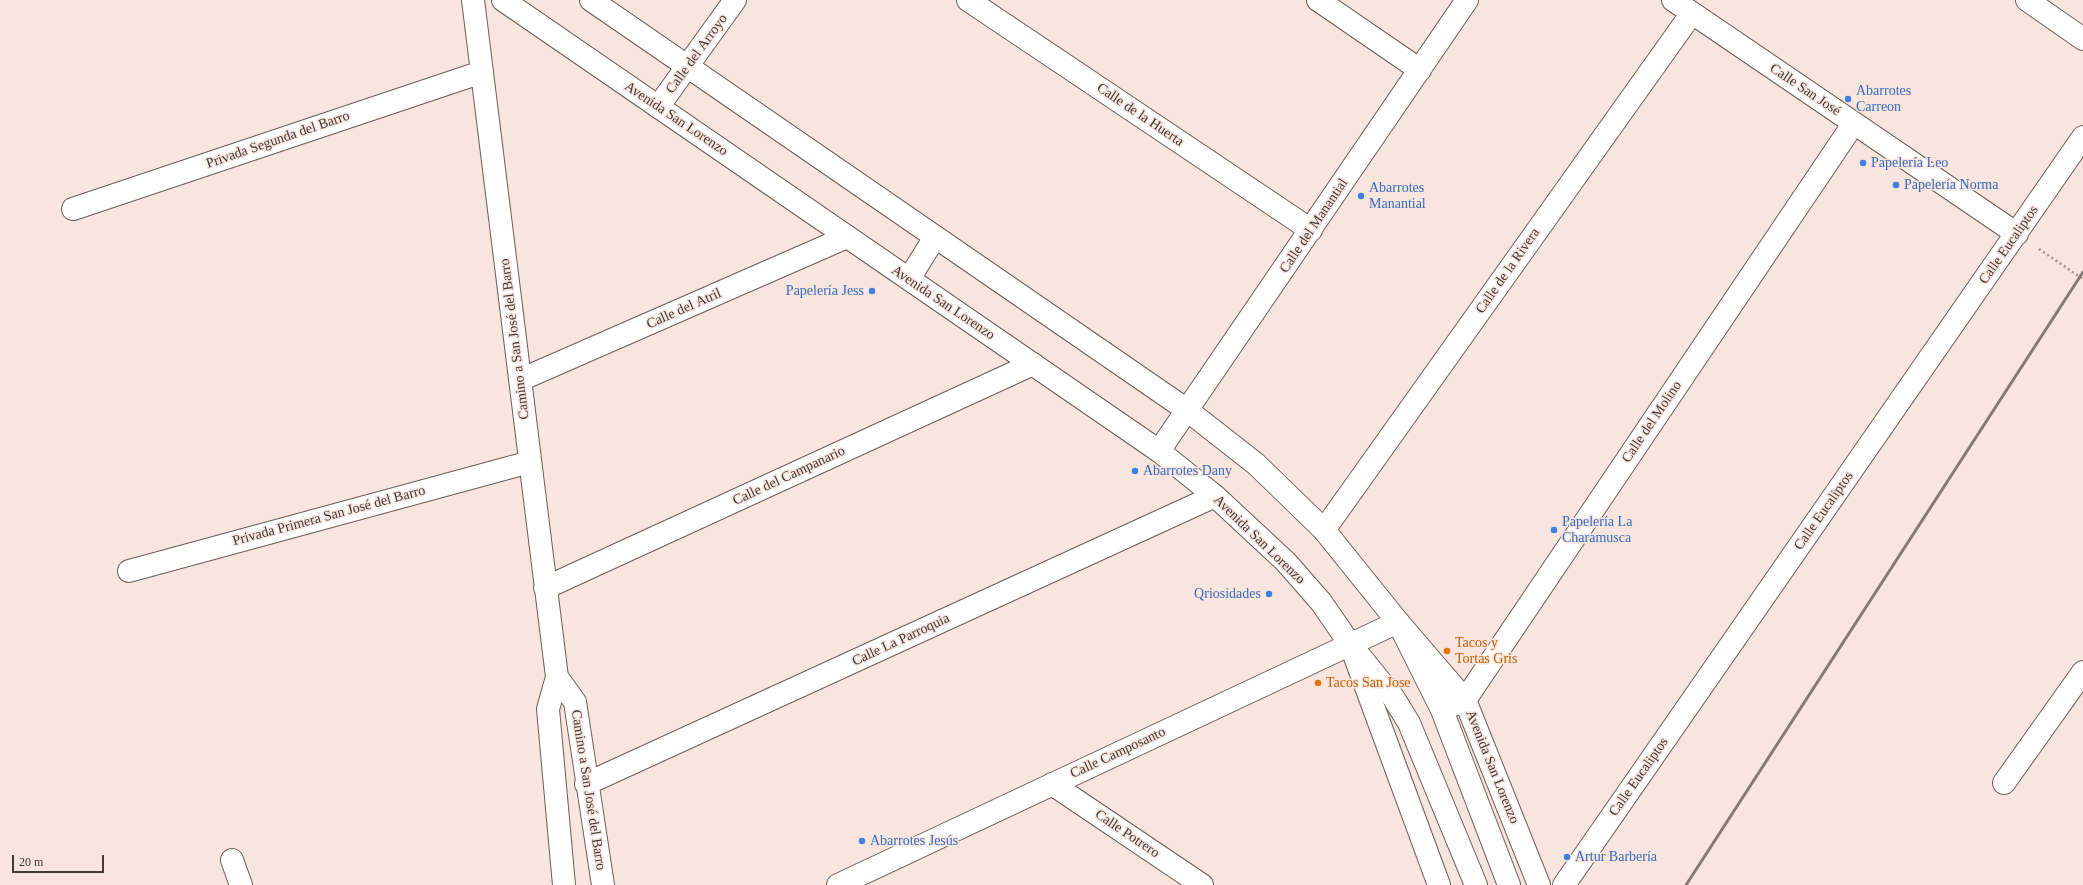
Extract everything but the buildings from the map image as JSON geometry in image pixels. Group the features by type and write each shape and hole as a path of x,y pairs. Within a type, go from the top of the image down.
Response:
{"street":[{"name":"Camino a San José del Barro","path":"473,0 557,677 548,709 564,885"},
{"name":"Avenida San Lorenzo","path":"503,0 1159,451 1215,496 1286,562 1321,602 1350,644 1389,691 1409,723 1476,885"},
{"name":"Avenida San Lorenzo","path":"591,0 1188,410 1256,464 1324,530 1398,622 1465,700 1539,885"},
{"name":"Calle del Arroyo","path":"658,107 735,0"},
{"name":"Calle de la Huerta","path":"968,0 1311,230"},
{"path":"1318,0 1420,70"},
{"name":"Calle del Manantial","path":"1159,451 1468,0"},
{"name":"Calle San José","path":"1673,0 2017,234"},
{"path":"2027,0 2083,39"},
{"name":"Calle de la Rivera","path":"1324,530 1692,13"},
{"name":"Privada Segunda del Barro","path":"73,209 482,72"},
{"name":"Calle del Molino","path":"1465,700 1854,123"},
{"name":"Calle Eucaliptos","path":"1564,885 2017,234 2083,136"},
{"name":"Calle del Atril","path":"520,380 847,237"},
{"path":"909,279 936,237"},
{"name":"Calle del Campanario","path":"545,588 1033,364"},
{"name":"Privada Primera San José del Barro","path":"129,571 530,462"},
{"name":"Calle La Parroquia","path":"586,784 1215,496"},
{"name":"Avenida San Lorenzo","path":"1398,622 1442,710 1480,813 1509,885"},
{"name":"Calle Camposanto","path":"850,883 1052,784 1398,622"},
{"name":"Avenida San Lorenzo","path":"1350,644 1439,885"},
{"path":"2004,783 2083,672"},
{"name":"Camino a San José del Barro","path":"557,677 575,702 602,885"},
{"path":"1442,710 1465,700"},
{"name":"Calle Potrero","path":"1052,784 1202,885"},
{"path":"232,860 241,885"}],"path":[{"path":"2017,234 2083,279"}],"railway":[{"path":"1686,885 2083,272"}],"place":[{"name":"Abarrotes Carreon","path":"1848,99"},
{"name":"Papelería Leo","path":"1863,163"},
{"name":"Papelería Norma","path":"1896,185"},
{"name":"Abarrotes Manantial","path":"1361,196"},
{"name":"Papelería Jess","path":"872,291"},
{"name":"Abarrotes Dany","path":"1135,471"},
{"name":"Papelería La Charamusca","path":"1554,530"},
{"name":"Qriosidades","path":"1269,594"},
{"name":"Tacos y Tortas Gris","path":"1447,651"},
{"name":"Tacos San Jose","path":"1318,683"},
{"name":"Abarrotes Jesús","path":"862,841"},
{"name":"Artur Barbería","path":"1567,857"}]}
